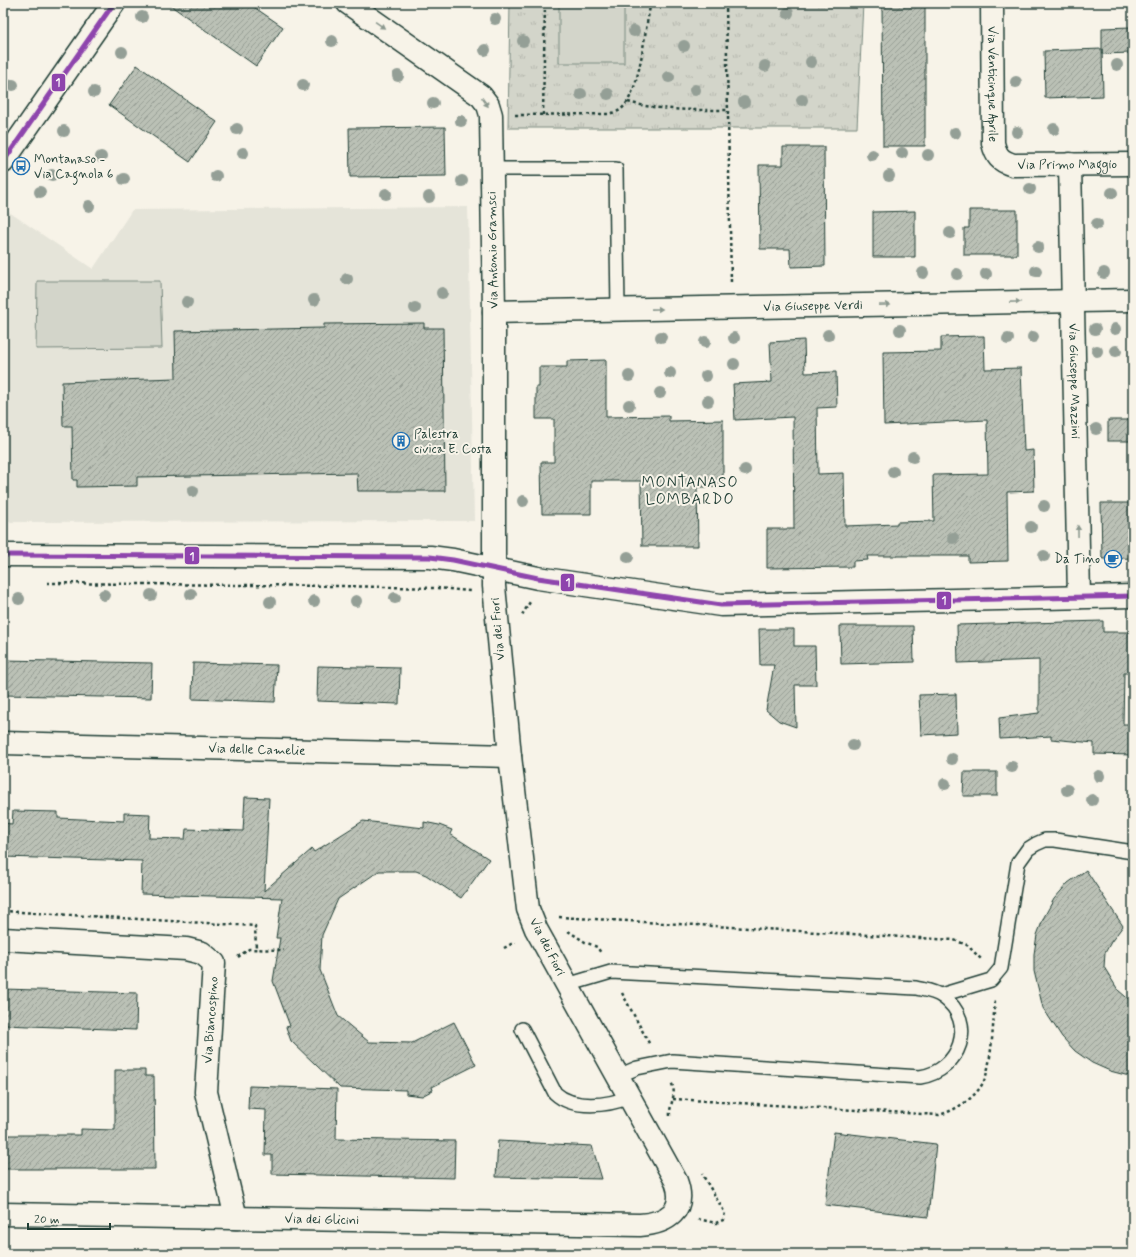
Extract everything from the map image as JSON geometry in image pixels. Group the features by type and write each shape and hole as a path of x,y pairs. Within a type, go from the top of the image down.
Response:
{"street":[{"path":"3,162 114,3"},
{"name":"Via Antonio Gramsci","path":"348,3 481,96 488,105 491,115 494,312 494,568"},
{"name":"Via Venticinque Aprile","path":"992,3 993,143 996,154 1003,162"},
{"name":"Via Primo Maggio","path":"1003,162 1013,165 1133,164"},
{"name":"Via Giuseppe Mazzini","path":"1070,164 1079,598"},
{"name":"Via Giuseppe Verdi","path":"494,312 1133,300"},
{"path":"3,555 406,556 453,560 538,578 721,605 1133,596"},
{"name":"Via dei Fiori","path":"494,568 510,756 528,909 536,930 676,1181 680,1192 674,1211"},
{"name":"Via delle Camelie","path":"3,743 510,756"},
{"name":"Via Biancospino","path":"3,938 186,949 202,953 214,963 206,1092 236,1218"},
{"name":"Via dei Glicini","path":"3,1214 640,1224 656,1223 667,1219 674,1211"}],"lane":[{"path":"492,170 616,169 618,310"},
{"path":"941,996 991,980 1001,968 1015,872 1021,856 1028,849 1045,840 1055,840 1133,852"},
{"path":"567,985 611,972 916,988 941,996 951,1004 959,1015 962,1028 961,1039 953,1058 938,1071 930,1075 920,1077 672,1061 637,1068 618,1076"},
{"path":"522,1029 555,1092 560,1098 575,1103 608,1104 629,1097"}],"path":[{"path":"543,115 545,3"},
{"path":"491,115 608,114 620,110 628,102 635,87 651,3"},
{"path":"726,3 731,308"},
{"path":"628,102 650,108 728,110"},
{"path":"42,582 437,588 495,593 535,599 530,602 519,620"},
{"path":"558,911 564,924"},
{"path":"567,930 585,942 597,946 674,1088 670,1120"},
{"path":"214,976 234,975 238,957 249,949 284,950"},
{"path":"674,1211 708,1222 716,1223 723,1220 725,1214 702,1173"}],"shaded area":[{"path":"468,207 474,521 3,522 3,208 93,269 132,210"}],"green space":[{"path":"510,3 863,3 857,128 508,128"},
{"path":"559,3 624,3 624,63 559,63"},
{"path":"37,281 160,281 162,348 36,349"}],"building":[{"path":"167,3 248,3 283,27 256,66"},
{"path":"882,3 925,3 925,146 883,146"},
{"path":"1131,27 1131,53 1102,54 1102,28"},
{"path":"1102,49 1103,96 1045,98 1044,51"},
{"path":"137,65 217,122 190,162 109,105"},
{"path":"445,127 446,176 350,177 349,128"},
{"path":"783,147 824,147 825,266 791,267 790,249 760,249 759,165 783,165"},
{"path":"969,210 1017,210 1017,255 964,255 964,228 969,228"},
{"path":"915,211 915,257 873,257 873,212"},
{"path":"424,323 424,328 443,328 445,491 358,491 357,473 137,477 137,486 77,487 77,480 73,480 72,426 63,426 62,382 176,378 175,331 324,328 324,324"},
{"path":"984,336 985,369 1021,368 1024,451 1033,450 1034,491 1007,492 1008,561 968,562 968,556 867,556 868,560 853,561 853,567 767,568 767,529 794,529 793,417 735,420 733,384 772,382 770,342 804,340 805,373 836,372 837,407 817,408 818,474 844,473 845,526 934,521 933,475 988,474 987,420 884,425 883,352 941,351 941,337"},
{"path":"606,360 606,417 669,416 669,421 723,420 723,487 697,487 698,546 642,546 641,481 591,481 591,514 542,514 541,462 554,462 554,419 536,419 536,387 539,387 539,367 567,367 567,361"},
{"path":"1108,420 1133,420 1133,441 1108,441"},
{"path":"1101,503 1133,503 1133,558 1102,559"},
{"path":"1103,621 1103,632 1133,632 1133,673 1124,673 1123,724 1133,724 1133,755 1094,754 1094,743 1051,739 1051,736 1000,739 999,718 1039,713 1039,660 958,663 957,625"},
{"path":"840,626 913,626 914,662 841,664"},
{"path":"759,629 794,629 794,646 815,646 816,685 795,685 796,727 779,721 766,710 774,665 760,665"},
{"path":"3,660 152,663 151,698 3,695"},
{"path":"193,663 277,665 275,702 192,699"},
{"path":"318,666 400,668 399,704 317,701"},
{"path":"956,694 957,733 921,735 919,695"},
{"path":"964,772 997,772 997,796 963,796"},
{"path":"245,797 269,798 264,891 312,849 314,852 363,821 424,828 424,822 439,825 452,830 450,834 489,859 461,898 426,875 416,871 379,871 338,899 322,935 320,970 338,1016 369,1042 412,1043 454,1022 476,1065 432,1087 433,1090 422,1096 406,1094 406,1090 340,1088 291,1041 286,1027 290,1026 273,981 280,938 276,938 282,898 141,894 142,861 3,857 3,823 12,824 13,811 58,812 58,818 124,821 124,813 150,814 149,838 185,839 186,829 243,831"},
{"path":"1086,870 1123,926 1105,953 1104,967 1118,990 1133,1003 1133,1077 1110,1071 1092,1063 1075,1051 1062,1037 1043,1008 1034,971 1034,954 1037,935 1044,917 1054,899 1068,883"},
{"path":"3,989 137,993 136,1030 3,1025"},
{"path":"115,1070 145,1070 145,1076 154,1076 155,1169 3,1169 3,1135 81,1135 81,1129 115,1130"},
{"path":"249,1086 337,1089 336,1139 455,1141 454,1178 272,1174 272,1155 265,1155 266,1110 248,1109"},
{"path":"834,1132 936,1144 928,1217 825,1205"},
{"path":"498,1141 592,1146 602,1179 496,1177"}],"transit line":[{"name":"1","path":"3,162 114,3"},
{"name":"1","path":"3,555 430,557 453,560 538,578 721,605 1133,596"}],"place":[{"name":"Montanaso - Via Cagnola 6","path":"21,166"},
{"name":"Palestra civica E. Costa","path":"401,441"},
{"name":"Da Tino","path":"1113,559"}],"district":[{"name":"MONTANASO LOMBARDO","path":"690,492"}]}
